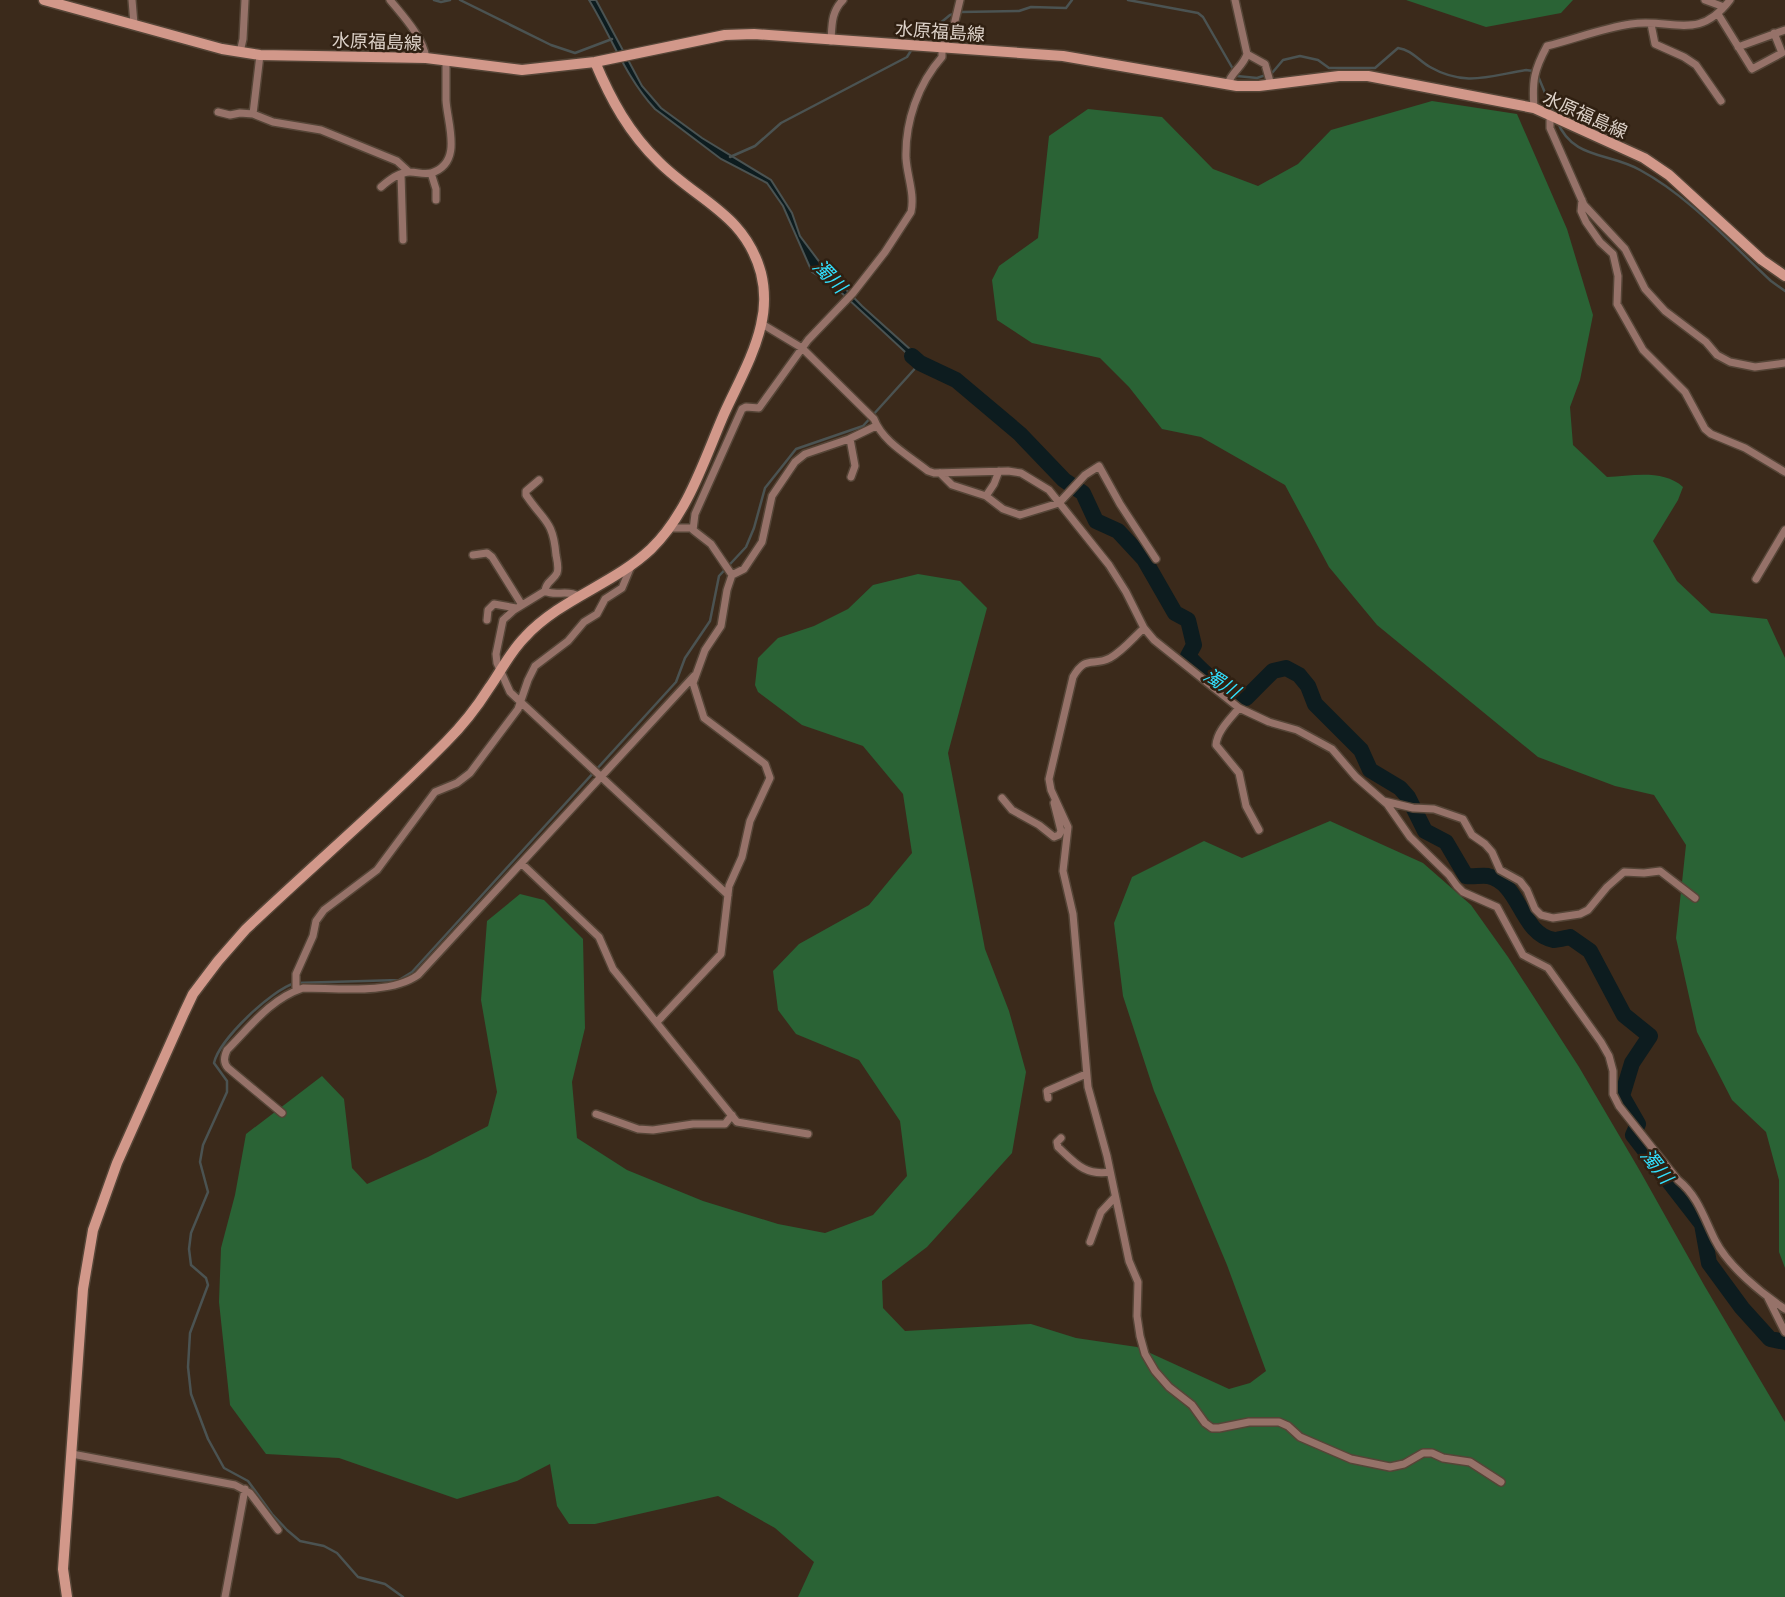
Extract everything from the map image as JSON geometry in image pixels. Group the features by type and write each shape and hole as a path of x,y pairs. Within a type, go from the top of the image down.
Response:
{"street":[{"name":"水原福島線","path":"44,0 260,55 426,58 522,70 595,62 724,35 754,34 1091,60 1228,85 1271,85 1339,76 1368,76 1534,108 1644,158 1669,175 1762,260 1785,276"},
{"path":"132,0 134,24"},
{"path":"240,51 245,0"},
{"path":"390,0 410,26 426,58"},
{"path":"831,41 835,8 843,0"},
{"path":"657,1022 721,954 729,886 742,857 750,821 770,778 765,764 704,718 693,683 705,650 721,626 728,570 711,544 696,534 693,527 695,513 742,409 759,408 802,348 853,293 885,252 911,212 913,204 906,159 910,120 924,83 942,57 942,47 954,25 960,0"},
{"path":"1228,85 1230,77 1244,63 1247,54 1235,0"},
{"path":"1705,0 1724,7"},
{"path":"1534,108 1532,85 1535,69 1547,46 1632,24 1698,26 1718,14 1730,0"},
{"path":"1718,14 1752,69 1782,53 1774,33"},
{"path":"1651,24 1655,44 1696,65 1721,101"},
{"path":"1738,47 1785,30"},
{"path":"1247,54 1265,64 1271,85"},
{"path":"253,114 260,55"},
{"path":"381,187 390,178 405,173 431,173 446,162 452,142 446,102 446,61"},
{"path":"67,1597 64,1569 83,1289 93,1230 117,1163 193,994 246,929 448,740 488,690 526,635 579,596 632,564 653,547 670,528 690,493 752,354 761,324 764,300 761,275 752,250 726,214 660,164 642,144 614,105 595,62"},
{"path":"218,112 230,115 253,114 273,122 321,130 397,161 405,173 403,240"},
{"path":"1550,117 1550,128 1582,200 1625,249 1645,289 1665,311 1706,342 1717,355 1730,362 1755,367 1785,363"},
{"path":"431,173 436,200"},
{"path":"1582,200 1581,211 1586,222 1600,242 1613,254 1618,276 1617,304 1643,350 1685,391 1705,429 1712,435 1754,452 1785,472"},
{"path":"761,324 802,348 893,444 928,471 1021,473 1049,490 1110,565 1144,628 1154,640 1240,708 1269,722 1297,730 1332,750 1356,777 1383,801 1410,837 1463,892 1497,907 1523,955 1548,968 1609,1056 1613,1071 1613,1094 1619,1106 1694,1197 1716,1242 1743,1274 1785,1309"},
{"path":"728,570 744,569 762,542 772,496 795,462 805,454 850,439 872,419"},
{"path":"850,439 855,467 850,477"},
{"path":"940,473 952,485 986,496 1003,509 1020,515 1059,503 1099,466 1156,559"},
{"path":"986,496 999,471"},
{"path":"539,480 526,491 526,495 555,537 558,567 557,573 545,585 545,591"},
{"path":"670,528 693,527"},
{"path":"1756,579 1785,530"},
{"path":"473,555 487,553 492,557 519,607"},
{"path":"282,1112 228,1068 224,1056 227,1050 270,1006 295,986 296,974 313,936 316,921 324,910 377,870 435,792 457,783 470,773 522,702 528,680 536,666 568,641 584,622 597,614 605,599 622,588 632,564"},
{"path":"579,596 570,592 555,594 545,591 503,620 496,654 510,692 728,895"},
{"path":"487,620 488,610 494,604 519,607"},
{"path":"1144,628 1112,657 1085,662 1079,666 1073,677 1049,779 1068,827 1063,871 1073,914 1086,1074 1111,1171 1129,1261 1138,1282 1137,1315 1145,1354 1169,1387 1192,1405 1212,1428 1249,1422 1279,1422 1300,1437 1351,1459 1390,1467 1404,1464 1423,1452 1432,1453 1443,1458 1470,1462 1500,1482"},
{"path":"295,986 383,987 396,986 413,979 522,864 597,771 694,676"},
{"path":"1240,708 1223,728 1216,745 1239,774 1246,806 1259,830"},
{"path":"1002,798 1012,810 1054,837 1061,831 1055,799"},
{"path":"1383,801 1413,808 1434,809 1463,819 1472,835 1492,852 1500,870 1520,881 1541,915 1553,918 1580,914 1624,872 1644,873 1660,870 1695,898"},
{"path":"522,864 599,937 608,961 737,1122 808,1133"},
{"path":"1048,1098 1047,1091 1086,1074"},
{"path":"596,1114 638,1129 653,1130 693,1124 725,1124 732,1115"},
{"path":"1061,1138 1058,1147 1089,1172 1111,1171"},
{"path":"1090,1242 1101,1212 1115,1197"},
{"path":"1768,1297 1785,1332"},
{"path":"72,1454 235,1485 245,1489 278,1530"},
{"path":"225,1597 245,1489"}],"green space":[{"path":"1406,0 1573,0 1561,13 1486,27"},
{"path":"1432,101 1517,114 1567,229 1593,315 1580,380 1570,407 1573,445 1607,477 1657,476 1675,481 1683,487 1653,541 1677,581 1711,613 1767,619 1785,658 1785,1268 1779,1252 1779,1180 1766,1132 1732,1100 1697,1032 1676,938 1686,845 1654,795 1615,786 1538,757 1377,625 1329,567 1285,485 1201,437 1162,429 1129,387 1100,358 1032,343 997,320 992,280 999,266 1038,238 1049,136 1088,109 1162,117 1213,169 1258,186 1298,164 1331,130"},
{"path":"918,574 960,581 987,608 948,753 985,949 1009,1011 1026,1072 1012,1153 927,1247 882,1281 883,1308 905,1331 1031,1324 1076,1338 1137,1347 1229,1389 1250,1383 1266,1371 1227,1265 1154,1091 1123,996 1114,923 1132,877 1204,841 1242,858 1330,821 1423,863 1471,905 1579,1067 1640,1171 1785,1422 1785,1597 798,1597 814,1562 775,1528 718,1496 595,1524 569,1524 557,1506 550,1464 517,1481 457,1499 339,1458 266,1454 230,1405 219,1302 221,1248 235,1195 246,1134 322,1076 344,1099 352,1168 367,1184 488,1126 497,1092 481,1000 487,921 520,894 544,900 583,939 585,1028 572,1082 577,1138 627,1170 703,1201 778,1224 825,1233 873,1215 907,1176 900,1121 859,1060 796,1034 778,1010 773,971 799,944 869,905 912,853 903,794 863,746 802,725 758,692 755,685 758,658 778,638 814,626 848,609 873,585"}],"water":[{"name":"濁川","path":"589,0 596,0 642,86 661,108 702,138 771,180 792,213 800,236 821,264 862,306 931,368 917,363 832,284 812,272 783,206 767,183 721,159 655,109 627,70"}],"waterway":[{"path":"434,0 450,0"},
{"path":"460,0 551,45 575,53 612,39"},
{"path":"916,43 950,15 961,12 1019,11 1031,7 1066,8 1072,0"},
{"path":"1128,0 1198,13 1203,17 1237,76 1257,78 1272,73 1283,60 1300,56 1318,60 1329,68 1375,68 1398,48 1411,53 1430,67 1455,77 1477,78 1533,71"},
{"path":"730,157 755,146 781,123 907,57 912,49"},
{"path":"1538,76 1553,112"},
{"path":"1557,121 1572,143 1592,153 1628,164 1676,193 1785,291"},
{"name":"濁川","path":"912,356 920,363 956,380 1020,434 1064,480 1083,493 1096,521 1118,531 1144,559 1175,613 1188,620 1194,645 1188,656 1207,675 1231,693 1246,698 1273,671 1286,668 1299,675 1308,686 1315,704 1361,750 1370,770 1400,788 1408,797 1425,831 1446,842 1466,876 1488,876 1499,881 1543,936 1554,940 1570,937 1590,951 1624,1015 1650,1036 1632,1063 1622,1096 1638,1124 1633,1135 1702,1224 1709,1263 1742,1308 1770,1339 1785,1342"},
{"path":"403,1597 385,1584 358,1577 337,1553 324,1546 300,1541 287,1530 248,1481 224,1468 208,1439 191,1394 188,1367 190,1333 208,1285 206,1278 191,1265 189,1249 191,1233 208,1192 200,1162 203,1145 227,1092 227,1081 214,1063 218,1053 235,1029 260,1005 295,983 399,980 412,972 676,682 685,658 710,621 719,576 746,547 765,488 796,449 863,426 920,363"}]}
